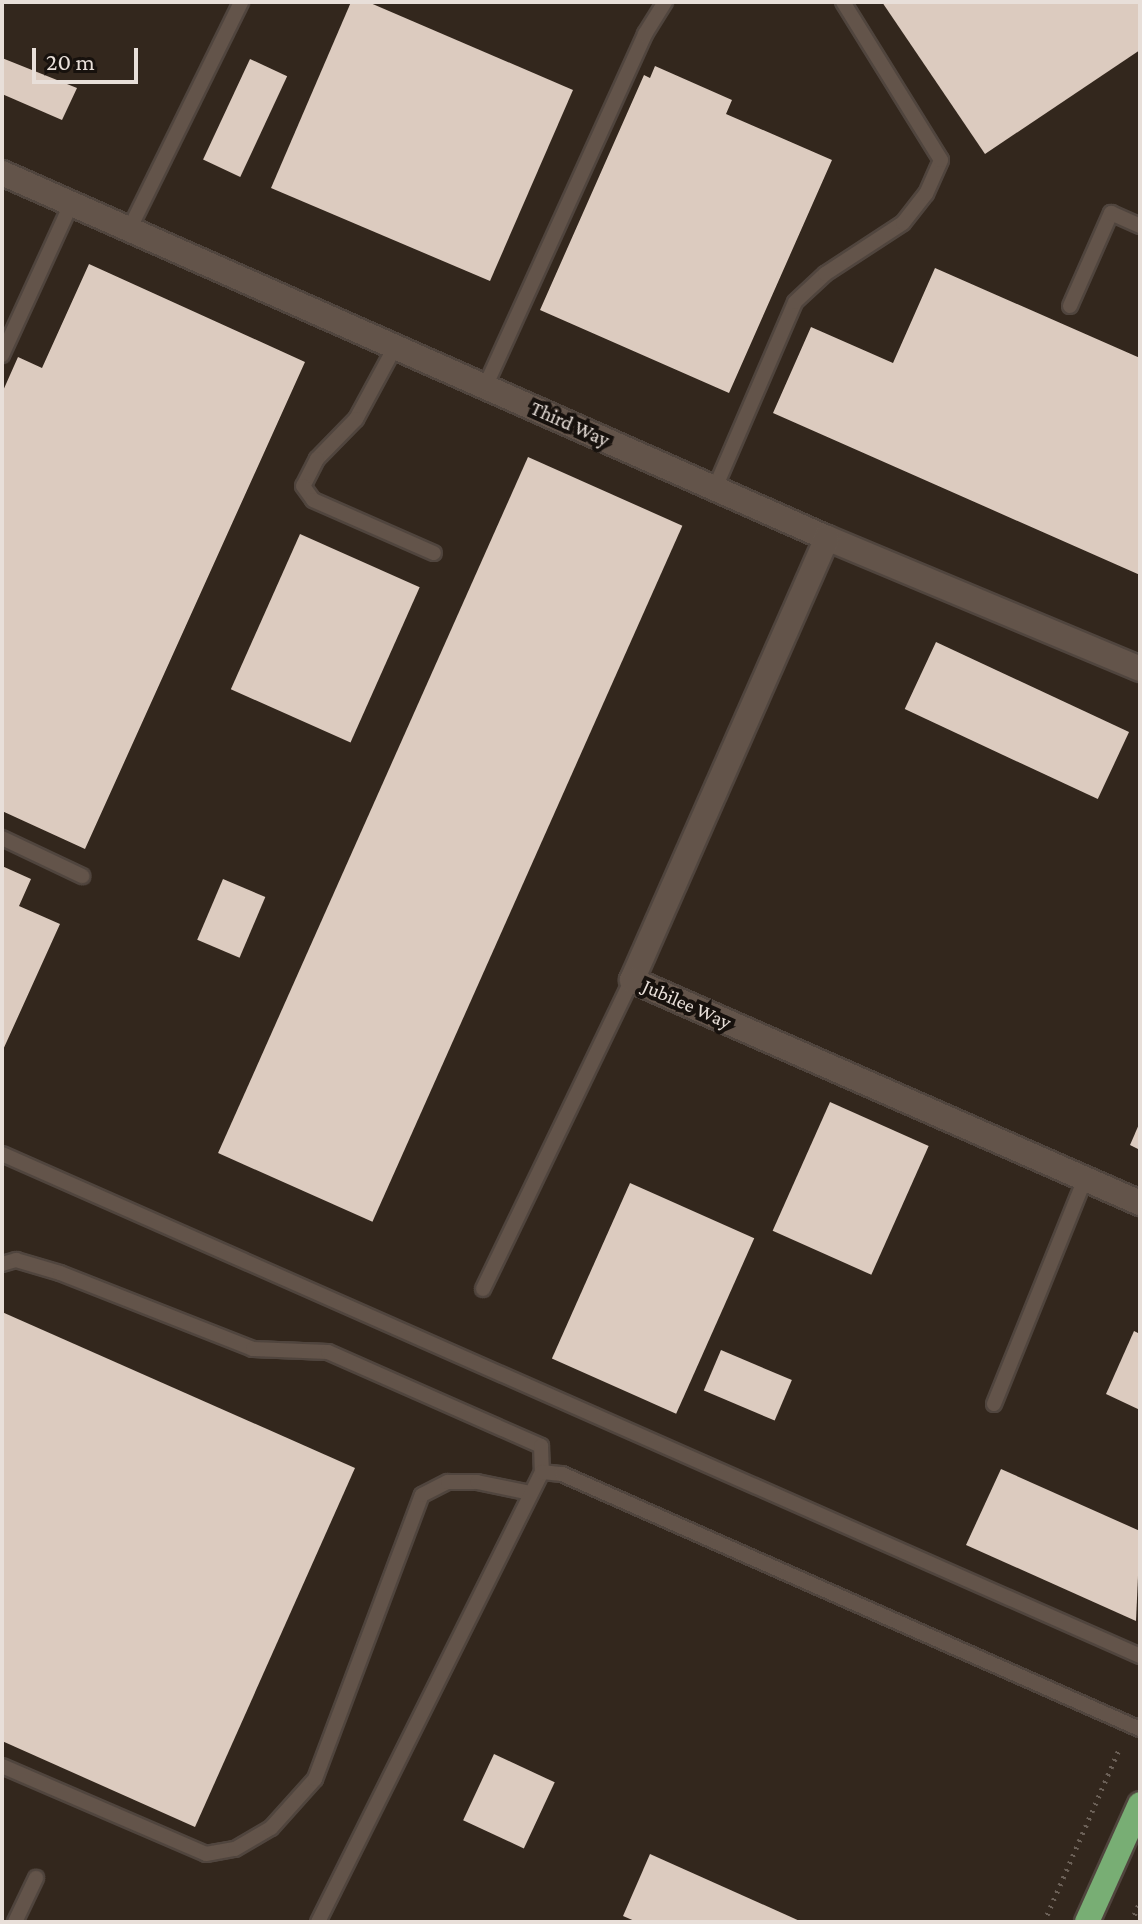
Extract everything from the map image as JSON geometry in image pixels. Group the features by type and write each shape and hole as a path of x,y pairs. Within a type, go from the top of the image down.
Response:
{"highway":[{"path":"1087,1922 1140,1804"}],"street":[{"name":"Third Way","path":"2,173 827,538 1140,669"},
{"name":"Jubilee Way","path":"827,538 632,980 1140,1203"}],"lane":[{"path":"129,230 241,2"},
{"path":"485,387 645,34 665,2"},
{"path":"715,488 795,302 825,274 903,223 926,194 941,160 843,2"},
{"path":"2,355 71,204"},
{"path":"1070,306 1111,213 1140,226"},
{"path":"395,347 356,419 317,459 303,486 313,500 434,553"},
{"path":"2,838 82,876"},
{"path":"483,1289 632,980"},
{"path":"2,1154 1140,1656"},
{"path":"994,1404 1085,1179"},
{"path":"2,1264 16,1260 60,1273 253,1349 328,1352 541,1446 542,1472 318,1922"},
{"path":"542,1472 562,1474 1135,1726"},
{"path":"2,1766 206,1854 235,1849 271,1828 315,1779 422,1495 448,1482 477,1482 530,1493"},
{"path":"15,1922 36,1878"}],"path":[{"path":"1044,1922 1135,1726"},
{"path":"1131,1922 1140,1902"}],"building":[{"path":"351,2 368,2 573,90 490,281 271,188"},
{"path":"882,2 1140,2 1140,50 985,154"},
{"path":"2,58 77,88 62,120 2,94"},
{"path":"250,59 287,76 240,177 203,160"},
{"path":"655,66 732,100 726,114 832,160 729,393 540,310 644,75 650,78"},
{"path":"89,264 305,362 85,849 2,811 2,393 18,357 42,368"},
{"path":"935,268 1140,358 1140,575 773,413 811,327 893,363"},
{"path":"528,457 682,526 372,1222 218,1153"},
{"path":"300,534 420,587 351,743 231,689"},
{"path":"936,642 1129,732 1098,799 905,709"},
{"path":"2,866 31,879 19,906 60,924 2,1052"},
{"path":"223,879 265,897 240,958 197,940"},
{"path":"830,1102 929,1146 871,1275 773,1231"},
{"path":"1140,1122 1140,1150 1130,1145"},
{"path":"630,1183 754,1238 676,1414 552,1358"},
{"path":"2,1312 355,1468 195,1827 2,1741"},
{"path":"1134,1331 1140,1334 1140,1410 1106,1394"},
{"path":"721,1350 792,1380 775,1421 704,1391"},
{"path":"1001,1469 1140,1531 1136,1621 966,1545"},
{"path":"494,1754 555,1782 524,1848 463,1820"},
{"path":"650,1854 802,1922 637,1922 623,1916"}]}
